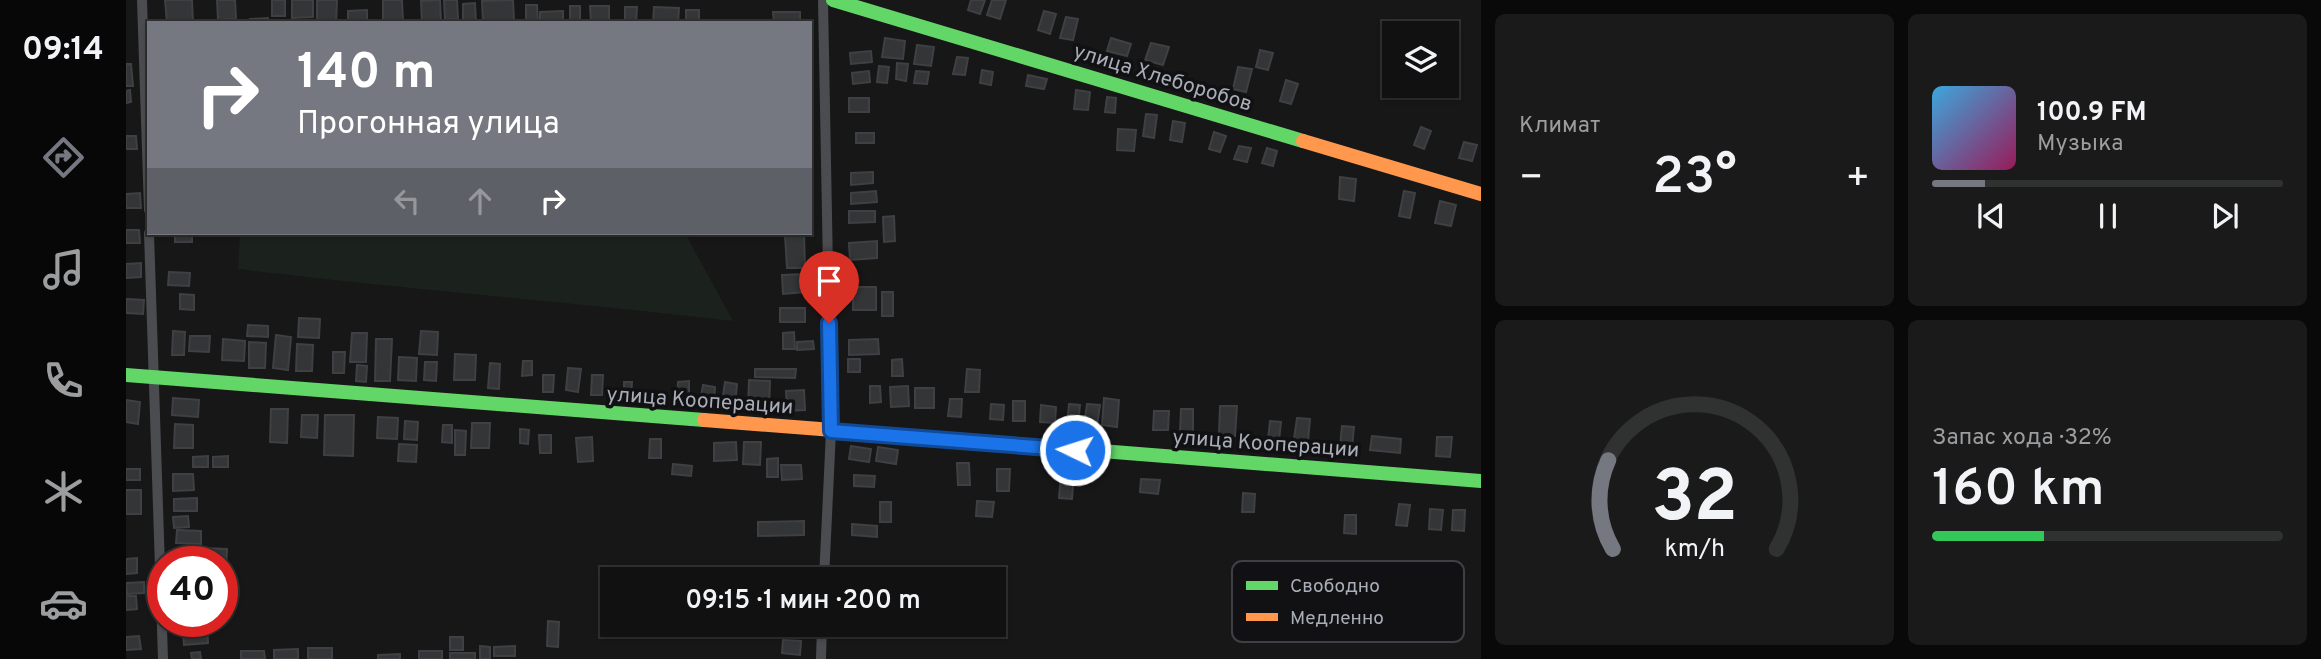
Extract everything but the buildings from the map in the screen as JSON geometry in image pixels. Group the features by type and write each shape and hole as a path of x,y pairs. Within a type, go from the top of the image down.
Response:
{"street":[{"path":"142,0 147,150"},
{"path":"823,0 831,431 825,567"},
{"name":"улица Хлеборобов","path":"833,0 1481,194"},
{"path":"149,235 163,659"},
{"name":"улица Кооперации","path":"126,375 1481,481"},
{"path":"821,659 822,637"}],"shaded area":[{"path":"240,235 686,235 733,321 362,283 238,269"}],"traffic: fast":[{"path":"833,0 1303,141"},
{"path":"126,375 704,420"},
{"path":"962,440 1481,481"}],"traffic: slow":[{"path":"1303,141 1481,194"},
{"path":"704,420 962,440"}],"route":[{"path":"829,323 831,431 1075,450"}]}
